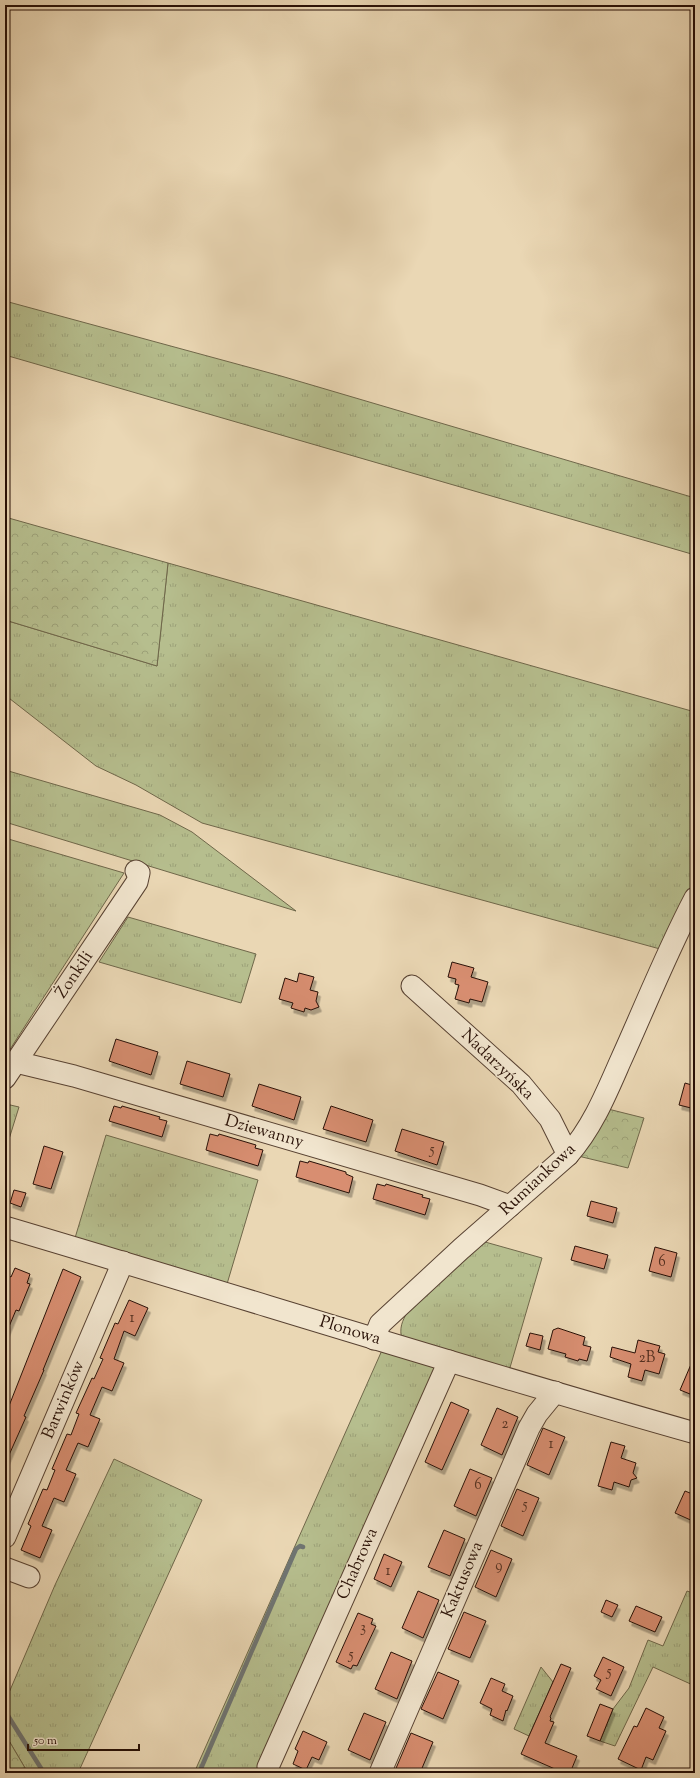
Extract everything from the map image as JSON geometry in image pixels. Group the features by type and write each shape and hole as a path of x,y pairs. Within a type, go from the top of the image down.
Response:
{"street":[{"name":"Żonkili","path":"10,1070 137,882 139,873 136,871"},
{"name":"Rumiankowa","path":"374,1339 380,1324 461,1249 568,1155 576,1146 596,1115 643,1012 678,930 695,898"},
{"name":"Nadarzyńska","path":"412,986 521,1084 550,1119 568,1155"},
{"name":"Dziewanny","path":"10,1070 74,1076 450,1186 510,1206"},
{"name":"Plonowa","path":"5,1227 374,1339 695,1433"},
{"name":"Barwinków","path":"5,1537 123,1262"},
{"name":"Chabrowa","path":"268,1767 449,1361"},
{"name":"Kaktusowa","path":"380,1773 529,1428 537,1414 555,1392"},
{"path":"5,1568 29,1577"}],"green space":[{"path":"5,301 281,376 695,498 695,555 5,355"},
{"path":"5,517 168,563 157,666 5,620"},
{"path":"168,563 695,712 695,880 660,949 202,823 136,785 96,766 5,695 5,620 157,666"},
{"path":"5,770 160,815 192,832 296,911 5,822"},
{"path":"5,838 124,873 5,1057"},
{"path":"128,917 256,954 241,1003 99,962"},
{"path":"5,1105 19,1107 5,1152"},
{"path":"608,1109 644,1118 628,1168 578,1156"},
{"path":"106,1135 258,1180 227,1284 75,1238"},
{"path":"478,1240 542,1258 509,1371 402,1340 402,1325 408,1311"},
{"path":"383,1348 433,1363 438,1375 275,1769 285,1773 194,1773"},
{"path":"114,1459 202,1500 78,1773 28,1773 5,1734 5,1702 55,1585"},
{"path":"687,1591 695,1594 695,1686 653,1667 615,1746 600,1741 613,1709 629,1688 648,1640 663,1646"},
{"path":"541,1667 553,1682 529,1736 514,1729"},
{"path":"5,1734 28,1773 5,1773"}],"building":[{"path":"452,962 474,968 471,977 488,982 482,1002 470,999 469,1003 455,999 459,985 455,984 456,979 448,977"},
{"path":"299,973 314,977 310,990 318,992 316,1001 319,1007 311,1010 305,1008 304,1012 291,1008 293,1003 279,999 285,978 297,982"},
{"path":"116,1039 158,1052 151,1075 109,1061"},
{"path":"187,1061 230,1074 223,1097 180,1084"},
{"path":"685,1083 695,1086 695,1109 679,1105"},
{"path":"259,1084 301,1097 294,1120 252,1106"},
{"path":"114,1106 121,1108 122,1106 160,1117 159,1119 167,1121 162,1137 109,1121"},
{"path":"331,1106 373,1120 366,1142 323,1129"},
{"path":"402,1129 444,1142 437,1165 395,1151"},
{"path":"210,1134 218,1136 219,1134 256,1145 255,1148 263,1150 258,1166 206,1150"},
{"path":"44,1146 63,1152 51,1189 33,1184"},
{"path":"300,1161 308,1163 309,1161 346,1172 346,1174 353,1177 349,1193 296,1177"},
{"path":"377,1184 385,1186 386,1184 423,1195 422,1197 430,1199 425,1215 373,1199"},
{"path":"14,1190 26,1193 21,1207 10,1203"},
{"path":"591,1201 617,1208 613,1223 587,1216"},
{"path":"575,1246 608,1255 604,1269 571,1260"},
{"path":"655,1247 677,1253 671,1277 649,1271"},
{"path":"15,1268 30,1274 27,1283 30,1284 19,1311 16,1310 5,1336 5,1274 11,1277"},
{"path":"63,1269 81,1277 24,1416 26,1417 5,1464 5,1416"},
{"path":"129,1300 148,1308 135,1336 124,1331 114,1359 124,1363 112,1391 102,1387 90,1415 100,1419 88,1447 78,1443 66,1470 76,1474 64,1502 54,1498 42,1526 52,1530 40,1558 21,1550 31,1526 28,1524 43,1489 47,1490 55,1470 52,1469 67,1434 71,1435 79,1414 76,1413 92,1378 94,1379 103,1359 100,1358 115,1323 118,1324"},
{"path":"558,1328 585,1337 583,1345 591,1347 587,1361 579,1359 578,1361 565,1357 566,1354 548,1349 553,1330"},
{"path":"530,1333 543,1336 540,1350 526,1346"},
{"path":"638,1340 660,1346 658,1352 665,1354 659,1374 645,1370 642,1381 628,1377 631,1364 610,1357 612,1347 635,1353"},
{"path":"695,1355 695,1396 680,1390"},
{"path":"451,1402 469,1410 442,1470 425,1462"},
{"path":"497,1408 518,1417 502,1455 481,1445"},
{"path":"543,1428 565,1437 549,1475 527,1465"},
{"path":"611,1442 625,1446 621,1458 636,1463 633,1473 637,1478 631,1480 629,1487 614,1482 612,1490 598,1486"},
{"path":"470,1469 492,1478 476,1516 454,1506"},
{"path":"517,1489 539,1498 523,1536 501,1526"},
{"path":"685,1491 695,1495 695,1522 675,1513"},
{"path":"444,1530 465,1539 450,1576 428,1567"},
{"path":"491,1550 512,1559 496,1597 475,1587"},
{"path":"384,1554 402,1562 391,1587 374,1579"},
{"path":"418,1591 439,1600 423,1638 402,1628"},
{"path":"606,1600 618,1605 612,1617 601,1612"},
{"path":"636,1606 662,1617 655,1632 629,1621"},
{"path":"464,1612 486,1621 470,1658 448,1649"},
{"path":"358,1613 373,1619 371,1624 376,1626 357,1666 353,1665 351,1669 336,1662"},
{"path":"391,1652 412,1661 397,1699 375,1689"},
{"path":"603,1657 624,1667 611,1696 596,1689 601,1680 594,1676"},
{"path":"561,1664 571,1668 550,1717 550,1721 554,1722 545,1743 577,1756 570,1773 564,1773 521,1754"},
{"path":"438,1672 459,1681 443,1719 421,1709"},
{"path":"491,1678 505,1684 502,1691 513,1696 507,1711 506,1710 503,1721 490,1715 492,1709 480,1703"},
{"path":"600,1704 613,1709 600,1741 587,1736"},
{"path":"646,1708 664,1717 659,1728 666,1731 653,1760 646,1757 641,1770 618,1759 634,1726 637,1727"},
{"path":"364,1713 386,1722 370,1760 348,1750"},
{"path":"303,1731 327,1742 319,1760 312,1757 306,1770 293,1764 298,1751 295,1749"},
{"path":"411,1733 433,1742 420,1773 394,1773"}],"waterway":[{"path":"199,1773 296,1549 300,1546 303,1547"},
{"path":"5,1711 44,1773"}]}
